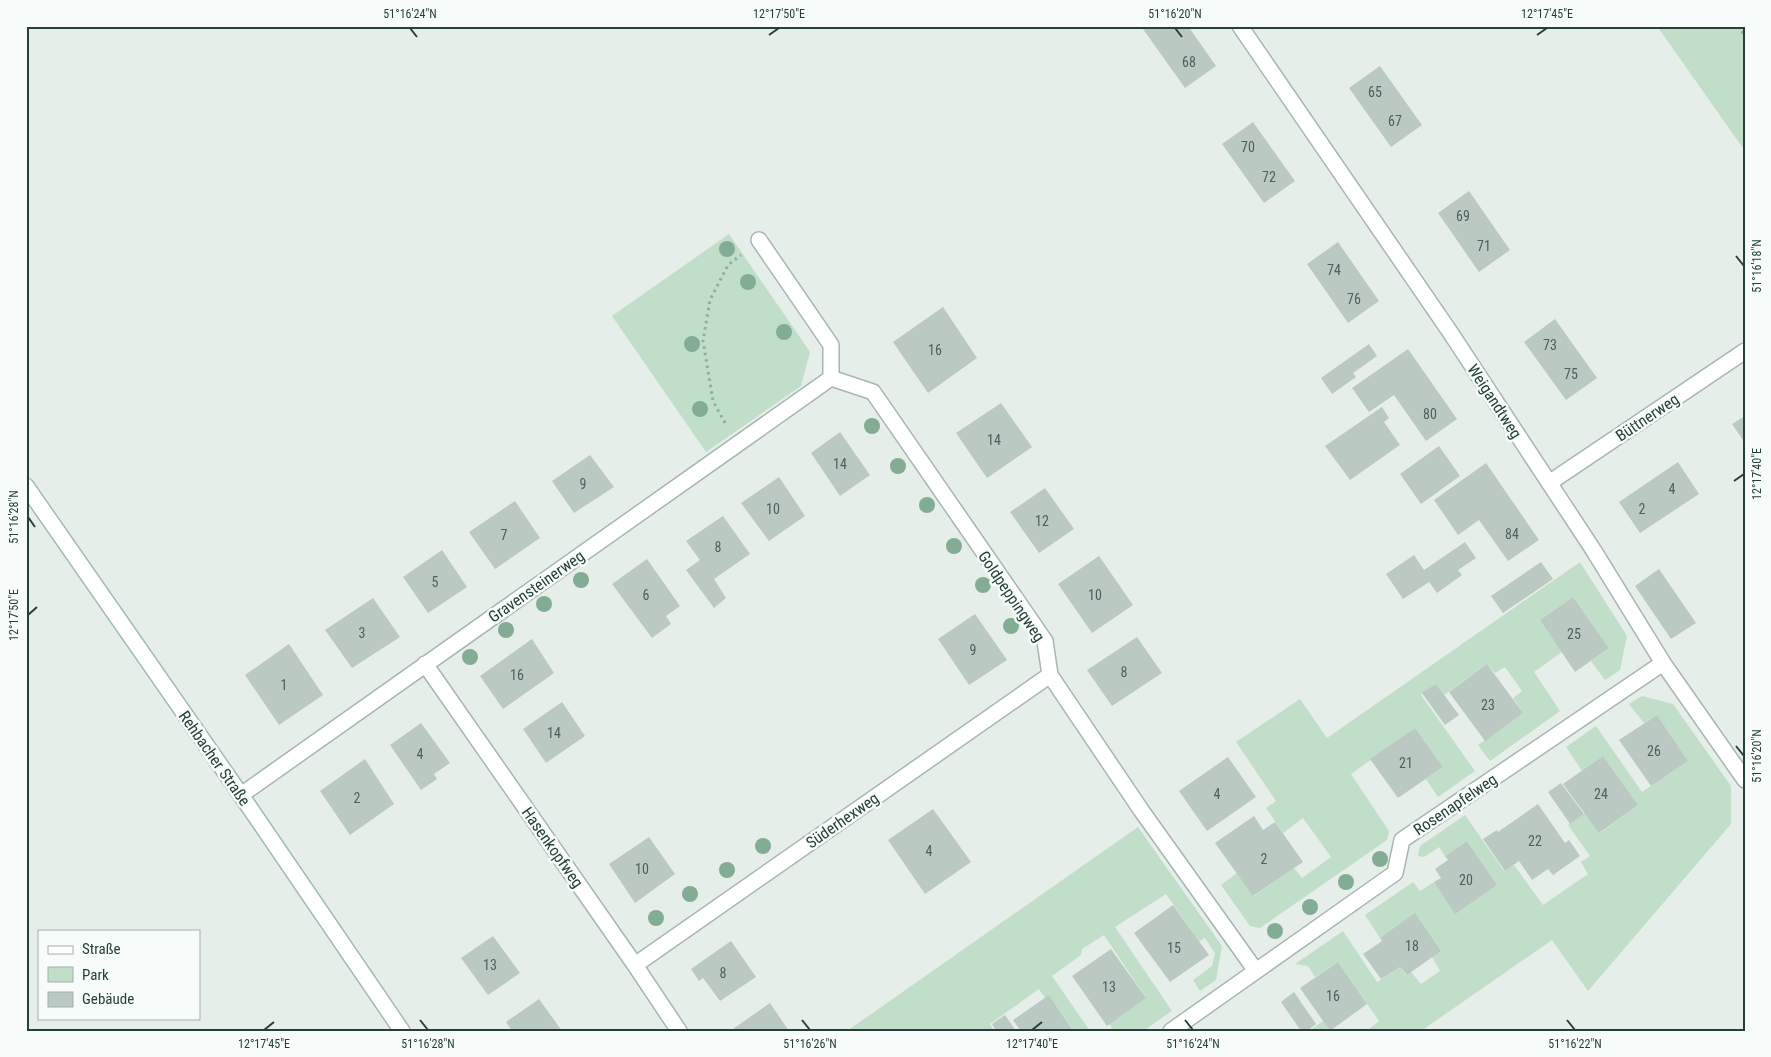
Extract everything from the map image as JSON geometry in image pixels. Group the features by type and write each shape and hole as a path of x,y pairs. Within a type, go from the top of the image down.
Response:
{"street":[{"name":"Weigandtweg","path":"1240,26 1444,324 1550,483 1663,663 1745,780"},
{"path":"759,240 831,345 831,378"},
{"name":"Büttnerweg","path":"1550,483 1745,351"},
{"name":"Gravensteinerweg","path":"241,795 831,378"},
{"name":"Goldpeppingweg","path":"831,378 873,392 1045,642 1050,676 1141,810 1256,972"},
{"name":"Rehbacher Straße","path":"26,486 402,1031"},
{"name":"Rosenapfelweg","path":"1171,1031 1395,873 1402,840 1663,663"},
{"name":"Hasenkopfweg","path":"425,664 679,1031"},
{"name":"Süderhexweg","path":"635,965 1050,676"}],"path":[{"path":"1738,26 1745,36"},
{"path":"737,445 713,401 704,341 710,300 728,265 759,240"}],"green space":[{"path":"1657,26 1745,26 1745,151"},
{"path":"729,234 810,352 801,386 706,452 612,316"},
{"path":"1580,562 1627,636 1620,670 1605,680 1591,661 1609,648 1573,597 1540,620 1562,652 1534,672 1560,711 1490,761 1478,745 1523,713 1513,698 1522,691 1505,667 1495,673 1487,664 1444,695 1436,684 1421,695 1475,771 1438,797 1426,779 1443,767 1415,728 1351,774 1389,831 1387,840 1260,928 1250,926 1221,885 1237,873 1254,896 1294,868 1302,878 1331,857 1303,818 1283,833 1266,808 1276,801 1236,742 1300,699 1327,738"},
{"path":"1642,696 1673,704 1731,786 1731,824 1588,991 1552,940 1421,1031 1367,1031 1379,1021 1338,962 1315,977 1308,966 1295,964 1343,931 1377,982 1400,967 1406,975 1411,972 1421,984 1440,971 1432,957 1441,951 1415,914 1380,938 1365,915 1413,882 1420,891 1434,882 1455,913 1497,885 1467,841 1445,856 1439,847 1424,857 1418,856 1420,846 1465,815 1504,871 1514,865 1543,905 1588,874 1581,862 1590,856 1568,825 1585,813 1600,833 1638,805 1603,756 1582,771 1566,747 1596,726 1642,792 1688,761 1657,715 1644,723 1629,704"},
{"path":"1138,827 1222,946 1216,980 1200,991 1193,980 1212,966 1215,953 1205,938 1199,941 1166,894 1115,927 1172,1011 1143,1031 1114,1031 1109,1024 1146,998 1104,935 1082,949 1081,955 1052,976 1090,1031 1073,1031 1049,995 1045,998 1039,989 990,1024 994,1031 847,1031"},
{"path":"1323,1021 1330,1031 1309,1031"}],"building":[{"path":"1147,26 1188,26 1216,66 1185,88 1143,29"},
{"path":"1380,66 1422,125 1391,147 1349,88"},
{"path":"1253,122 1295,181 1264,203 1222,144"},
{"path":"1469,191 1510,250 1479,272 1438,213"},
{"path":"1338,242 1379,301 1348,323 1307,264"},
{"path":"943,307 977,358 928,393 893,342"},
{"path":"1555,319 1597,378 1566,400 1524,342"},
{"path":"1369,344 1377,356 1353,373 1356,377 1332,394 1321,378"},
{"path":"1408,349 1457,419 1426,441 1394,395 1369,412 1352,388"},
{"path":"1001,403 1032,447 987,478 956,433"},
{"path":"1382,407 1389,418 1384,422 1400,445 1350,480 1325,446"},
{"path":"1745,416 1745,443 1732,424"},
{"path":"840,432 870,475 840,496 811,453"},
{"path":"1439,446 1460,476 1421,504 1400,474"},
{"path":"590,455 614,487 574,513 552,481"},
{"path":"1678,462 1699,494 1640,533 1619,502"},
{"path":"1486,463 1539,540 1508,561 1479,520 1458,535 1434,500"},
{"path":"779,477 805,516 769,541 741,503"},
{"path":"1045,488 1074,529 1039,553 1010,512"},
{"path":"515,501 540,538 495,569 469,532"},
{"path":"723,516 750,554 714,579 726,598 714,608 686,570 700,560 686,541"},
{"path":"1465,542 1476,558 1458,570 1462,575 1437,593 1429,582 1403,599 1386,574 1414,555 1424,570"},
{"path":"442,550 467,587 428,613 403,577"},
{"path":"1099,556 1133,605 1092,633 1058,584"},
{"path":"647,559 680,606 666,616 671,624 652,638 612,584"},
{"path":"1541,562 1553,579 1503,613 1491,596"},
{"path":"1659,569 1696,623 1671,639 1635,586"},
{"path":"1573,597 1609,648 1575,672 1540,620"},
{"path":"373,598 400,637 352,668 325,630"},
{"path":"975,614 1007,660 969,685 938,639"},
{"path":"1137,637 1162,673 1112,706 1087,670"},
{"path":"532,639 554,673 503,709 480,676"},
{"path":"289,644 323,695 279,725 245,675"},
{"path":"1487,664 1523,713 1485,741 1449,692"},
{"path":"1436,684 1459,715 1445,725 1422,693"},
{"path":"562,702 585,736 546,763 523,729"},
{"path":"1657,715 1688,761 1651,786 1619,740"},
{"path":"421,723 450,763 434,774 437,779 421,790 390,745"},
{"path":"1415,728 1443,767 1398,798 1370,759"},
{"path":"1603,756 1638,805 1599,833 1563,784"},
{"path":"1228,757 1256,797 1207,831 1179,791"},
{"path":"365,759 394,804 350,835 320,791"},
{"path":"1561,783 1584,814 1570,824 1548,792"},
{"path":"1538,804 1565,843 1569,840 1580,856 1553,875 1548,869 1532,880 1519,861 1505,871 1483,839 1497,830 1498,832"},
{"path":"933,809 971,862 925,894 888,840"},
{"path":"1254,816 1263,830 1275,822 1303,862 1253,896 1215,843"},
{"path":"649,837 675,874 635,903 609,864"},
{"path":"1467,841 1497,885 1455,914 1434,882 1441,878 1435,869 1448,860 1445,856"},
{"path":"1173,905 1209,955 1170,982 1134,933"},
{"path":"1415,913 1441,951 1407,975 1400,967 1381,979 1363,954 1382,941 1380,938"},
{"path":"493,936 520,973 488,995 461,958"},
{"path":"731,941 756,977 720,1001 703,978 699,981 691,969"},
{"path":"1111,949 1146,998 1107,1026 1072,976"},
{"path":"1338,962 1367,1004 1330,1031 1300,988"},
{"path":"1294,992 1316,1024 1307,1031 1301,1031 1281,1002"},
{"path":"1049,995 1073,1031 1021,1031 1013,1020"},
{"path":"539,999 562,1031 512,1031 506,1022"},
{"path":"770,1003 789,1031 730,1031"},
{"path":"1005,1015 1016,1031 996,1031 992,1024"}]}
